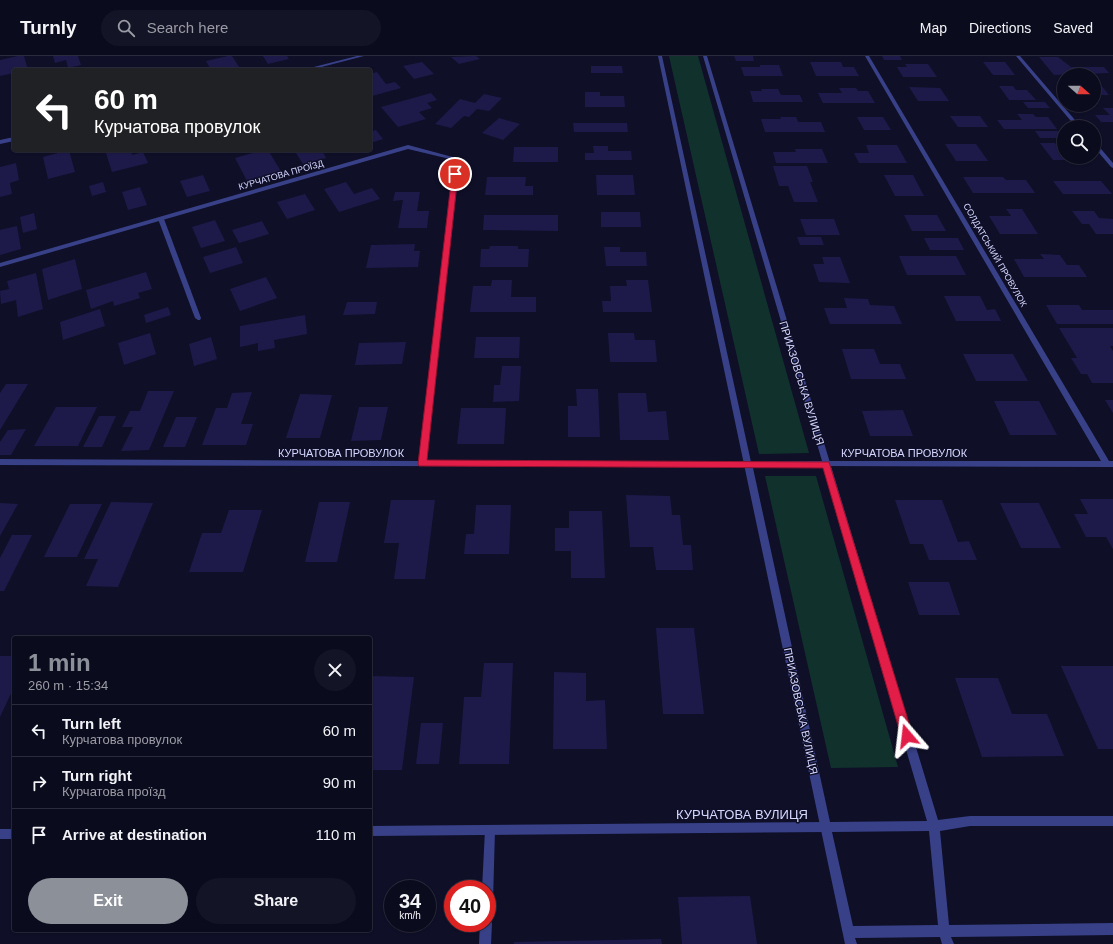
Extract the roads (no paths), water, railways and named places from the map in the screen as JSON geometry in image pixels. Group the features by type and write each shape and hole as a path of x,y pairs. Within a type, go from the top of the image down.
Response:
{"street":[{"path":"312,68 362,56"},
{"name":"ПРИАЗОВСЬКА ВУЛИЦЯ","path":"660,56 851,944"},
{"name":"ПРИАЗОВСЬКА ВУЛИЦЯ","path":"705,56 934,826 944,931 948,944"},
{"name":"СОЛДАТСЬКИЙ ПРОВУЛОК","path":"868,56 1110,464"},
{"path":"1018,56 1073,120"},
{"path":"0,142 12,139"},
{"name":"КУРЧАТОВА ПРОЇЗД","path":"0,265 408,147 457,159 422,464"},
{"path":"1101,152 1113,166"},
{"path":"161,219 198,318"},
{"name":"КУРЧАТОВА ПРОВУЛОК","path":"0,462 748,465 1110,464"},
{"name":"КУРЧАТОВА ВУЛИЦЯ","path":"372,831 934,826 970,821 1113,821"},
{"path":"488,880 490,830"},
{"path":"0,834 12,834"},
{"path":"848,932 1113,929"},
{"path":"485,944 486,932"}]}
